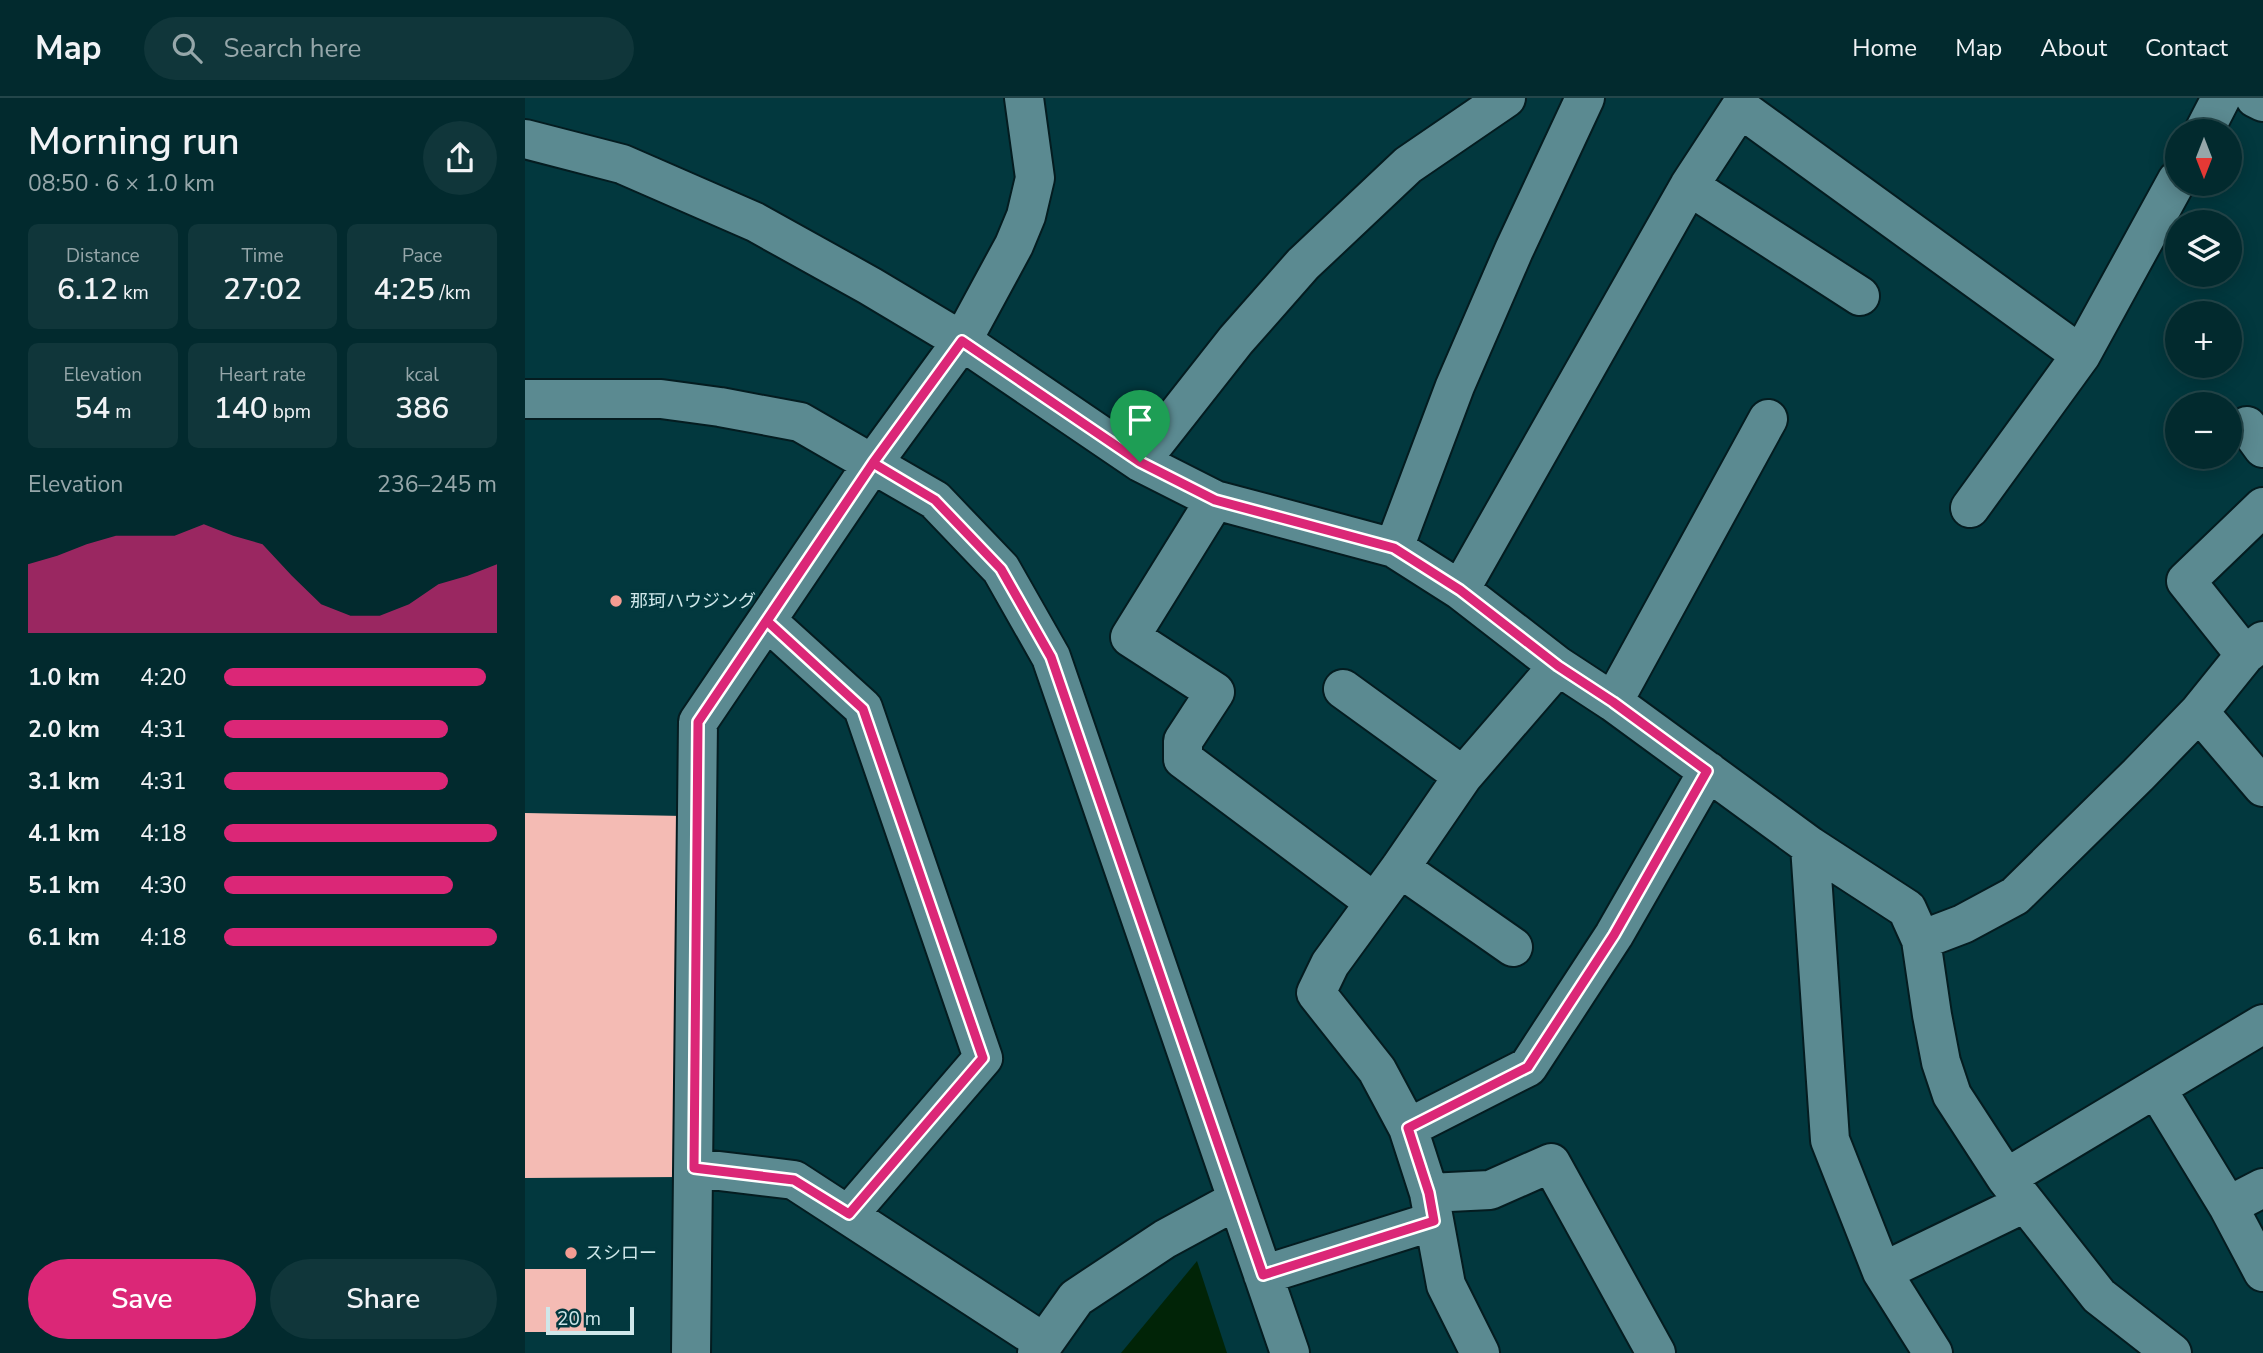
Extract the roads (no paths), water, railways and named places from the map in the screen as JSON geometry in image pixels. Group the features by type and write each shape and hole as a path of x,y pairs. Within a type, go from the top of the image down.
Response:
{"street":[{"path":"691,1353 698,722 873,463 962,341 1014,245 1026,216 1035,177 1024,98"},
{"path":"1140,462 1236,340 1303,264 1408,165 1506,98"},
{"path":"1394,548 1455,386 1514,250 1585,98"},
{"path":"2210,119 2221,98"},
{"path":"2255,98 2263,102"},
{"path":"1460,590 1689,186 1731,103 2081,355"},
{"path":"525,139 622,164 755,222 962,341 1140,462 1215,500 1394,548 1460,590 1558,666 1613,702 1810,846 1907,909 1921,940 1931,1015 1941,1062 1952,1096 2015,1190 2099,1296 2172,1353"},
{"path":"1689,186 1860,296"},
{"path":"1970,508 2081,355 2168,196"},
{"path":"525,399 661,399 800,422 935,500 1001,569 1051,657 1290,1353"},
{"path":"1613,702 1768,419"},
{"path":"1215,500 1130,638 1215,692 1183,741 1183,759 1374,902"},
{"path":"1921,940 1963,923 2015,896 2199,712 2254,648 2186,581 2263,507"},
{"path":"767,621 863,709 983,1058 849,1214"},
{"path":"1480,1353 1446,1284 1432,1207 1408,1128 1377,1070 1316,993 1330,964 1401,868 1463,776 1558,666"},
{"path":"1343,689 1463,776"},
{"path":"2199,712 2263,787"},
{"path":"1408,1128 1528,1067 1614,935 1707,771"},
{"path":"1810,846 1830,1140 1882,1272 1933,1353"},
{"path":"1401,868 1513,947"},
{"path":"1882,1272 2015,1190 2156,1088 2263,1024"},
{"path":"2156,1088 2228,1206 2263,1272"},
{"path":"1263,1275 1432,1207 1490,1191 1551,1163 1656,1353"},
{"path":"694,1168 794,1180 849,1214 1040,1348 1076,1298 1165,1240 1237,1200"},
{"path":"2228,1206 2263,1188"}],"place":[{"name":"那珂ハウジング","path":"616,601"},
{"name":"スシロー","path":"571,1253"}]}
